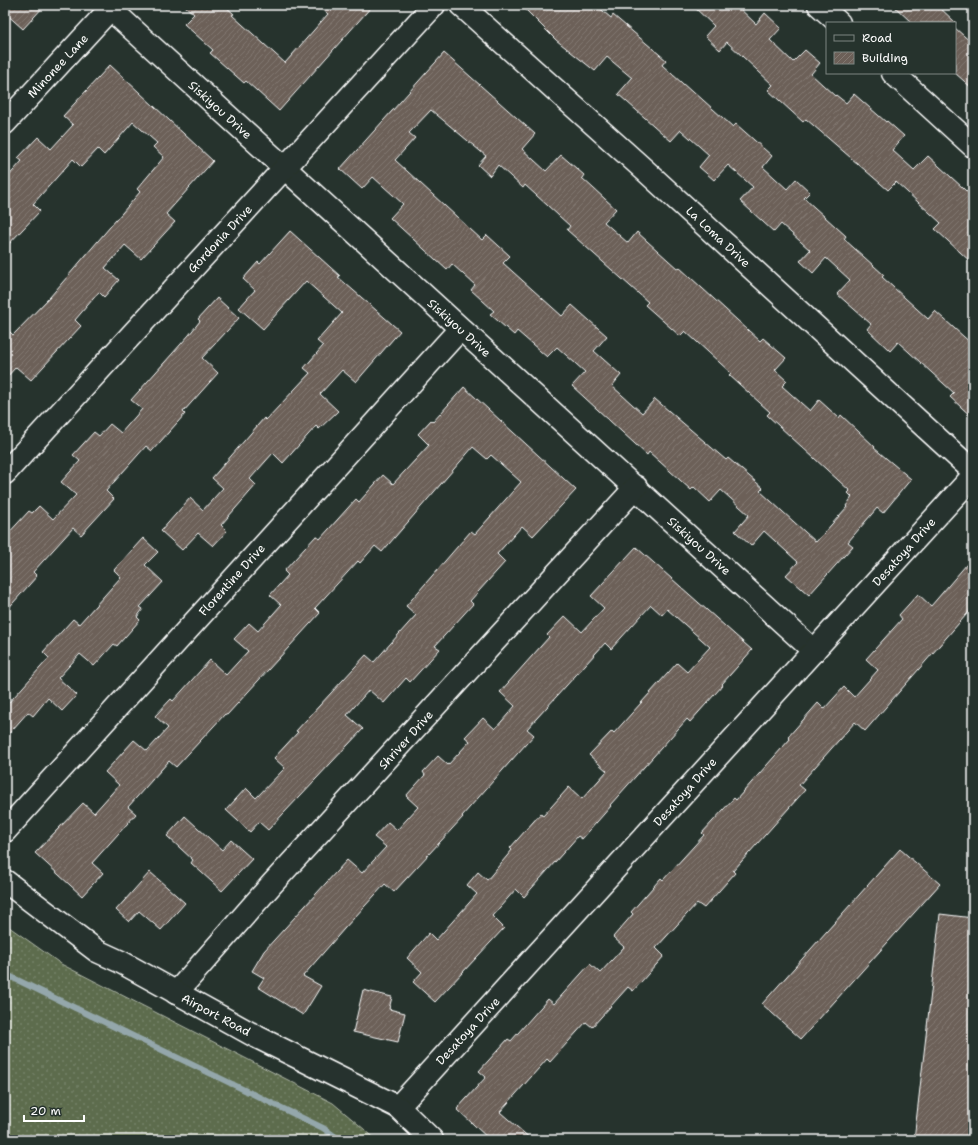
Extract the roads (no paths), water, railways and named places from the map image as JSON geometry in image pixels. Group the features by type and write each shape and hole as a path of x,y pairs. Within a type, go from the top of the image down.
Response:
{"street":[{"name":"Gordonia Drive","path":"5,473 434,5"},
{"name":"La Loma Drive","path":"461,5 973,471"},
{"path":"819,5 838,22"},
{"name":"Siskiyou Drive","path":"108,7 814,650"},
{"name":"Minonee Lane","path":"5,123 108,7"},
{"path":"894,74 973,146"},
{"name":"Florentine Drive","path":"5,831 460,329"},
{"name":"Desatoya Drive","path":"398,1107 973,476"},
{"name":"Shriver Drive","path":"176,993 272,884 636,487"},
{"name":"Airport Road","path":"5,881 97,951 257,1037 398,1107 432,1140"}],"waterway":[{"path":"5,974 323,1128 340,1140"}]}
